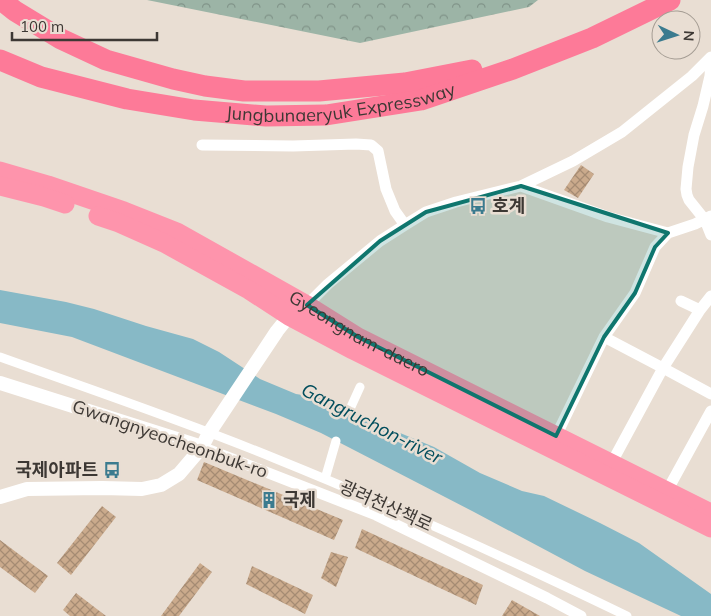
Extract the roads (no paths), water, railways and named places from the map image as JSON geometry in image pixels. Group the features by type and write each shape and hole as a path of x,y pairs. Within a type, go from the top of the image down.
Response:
{"highway":[{"path":"1,0 15,11 61,39 106,60 205,86 244,91 318,91 405,83 472,70"},
{"name":"Jungbunaeryuk Expressway","path":"0,51 45,68 119,89 191,101 250,104 329,101 414,89 547,42 644,0"},
{"name":"Jungbunaeryuk Expressway","path":"0,60 41,77 127,99 194,110 266,116 326,115 421,100 513,69 592,38 670,0"},
{"path":"0,74 79,99 134,110 194,118 266,116"},
{"name":"Gyeongnam-daero","path":"0,171 124,211 177,232 307,305 358,337 711,513"},
{"name":"Gyeongnam-daero","path":"0,186 44,197 91,213 164,243 249,290 289,316 711,528"}],"street":[{"path":"0,497 27,489 142,489 162,485 178,474 202,446 277,331 289,316 307,305 328,284 380,241 426,212 456,202 521,186 573,161 622,132 692,76 711,58"},
{"path":"711,58 710,76 694,135 686,189 689,200 708,218 711,235"},
{"path":"202,145 371,145 378,151 386,189 395,211 405,225"},
{"path":"521,186 608,217 668,233"},
{"path":"556,436 604,338 636,293 655,246 668,233 708,218"},
{"path":"611,464 663,368 711,296"},
{"path":"681,301 700,310"},
{"path":"604,338 711,394"},
{"name":"광려천산책로","path":"0,357 209,433 325,479 478,546 626,616"},
{"name":"Gwangnyeocheonbuk-ro","path":"0,383 202,446 376,515 582,616"},
{"path":"350,409 360,387"},
{"path":"666,490 711,410"},
{"path":"325,479 336,441"}],"water":[{"name":"Gangruchon-river","path":"0,290 94,309 193,339 219,352 260,379 296,394 321,398 343,406 388,428 434,447 480,473 522,491 544,496 639,543 711,594 711,616 681,616 585,571 321,433 276,414 72,337 0,323"}],"place":[{"name":"호계","path":"478,206"},
{"name":"국제아파트","path":"112,470"},
{"name":"국제","path":"269,500"}]}
